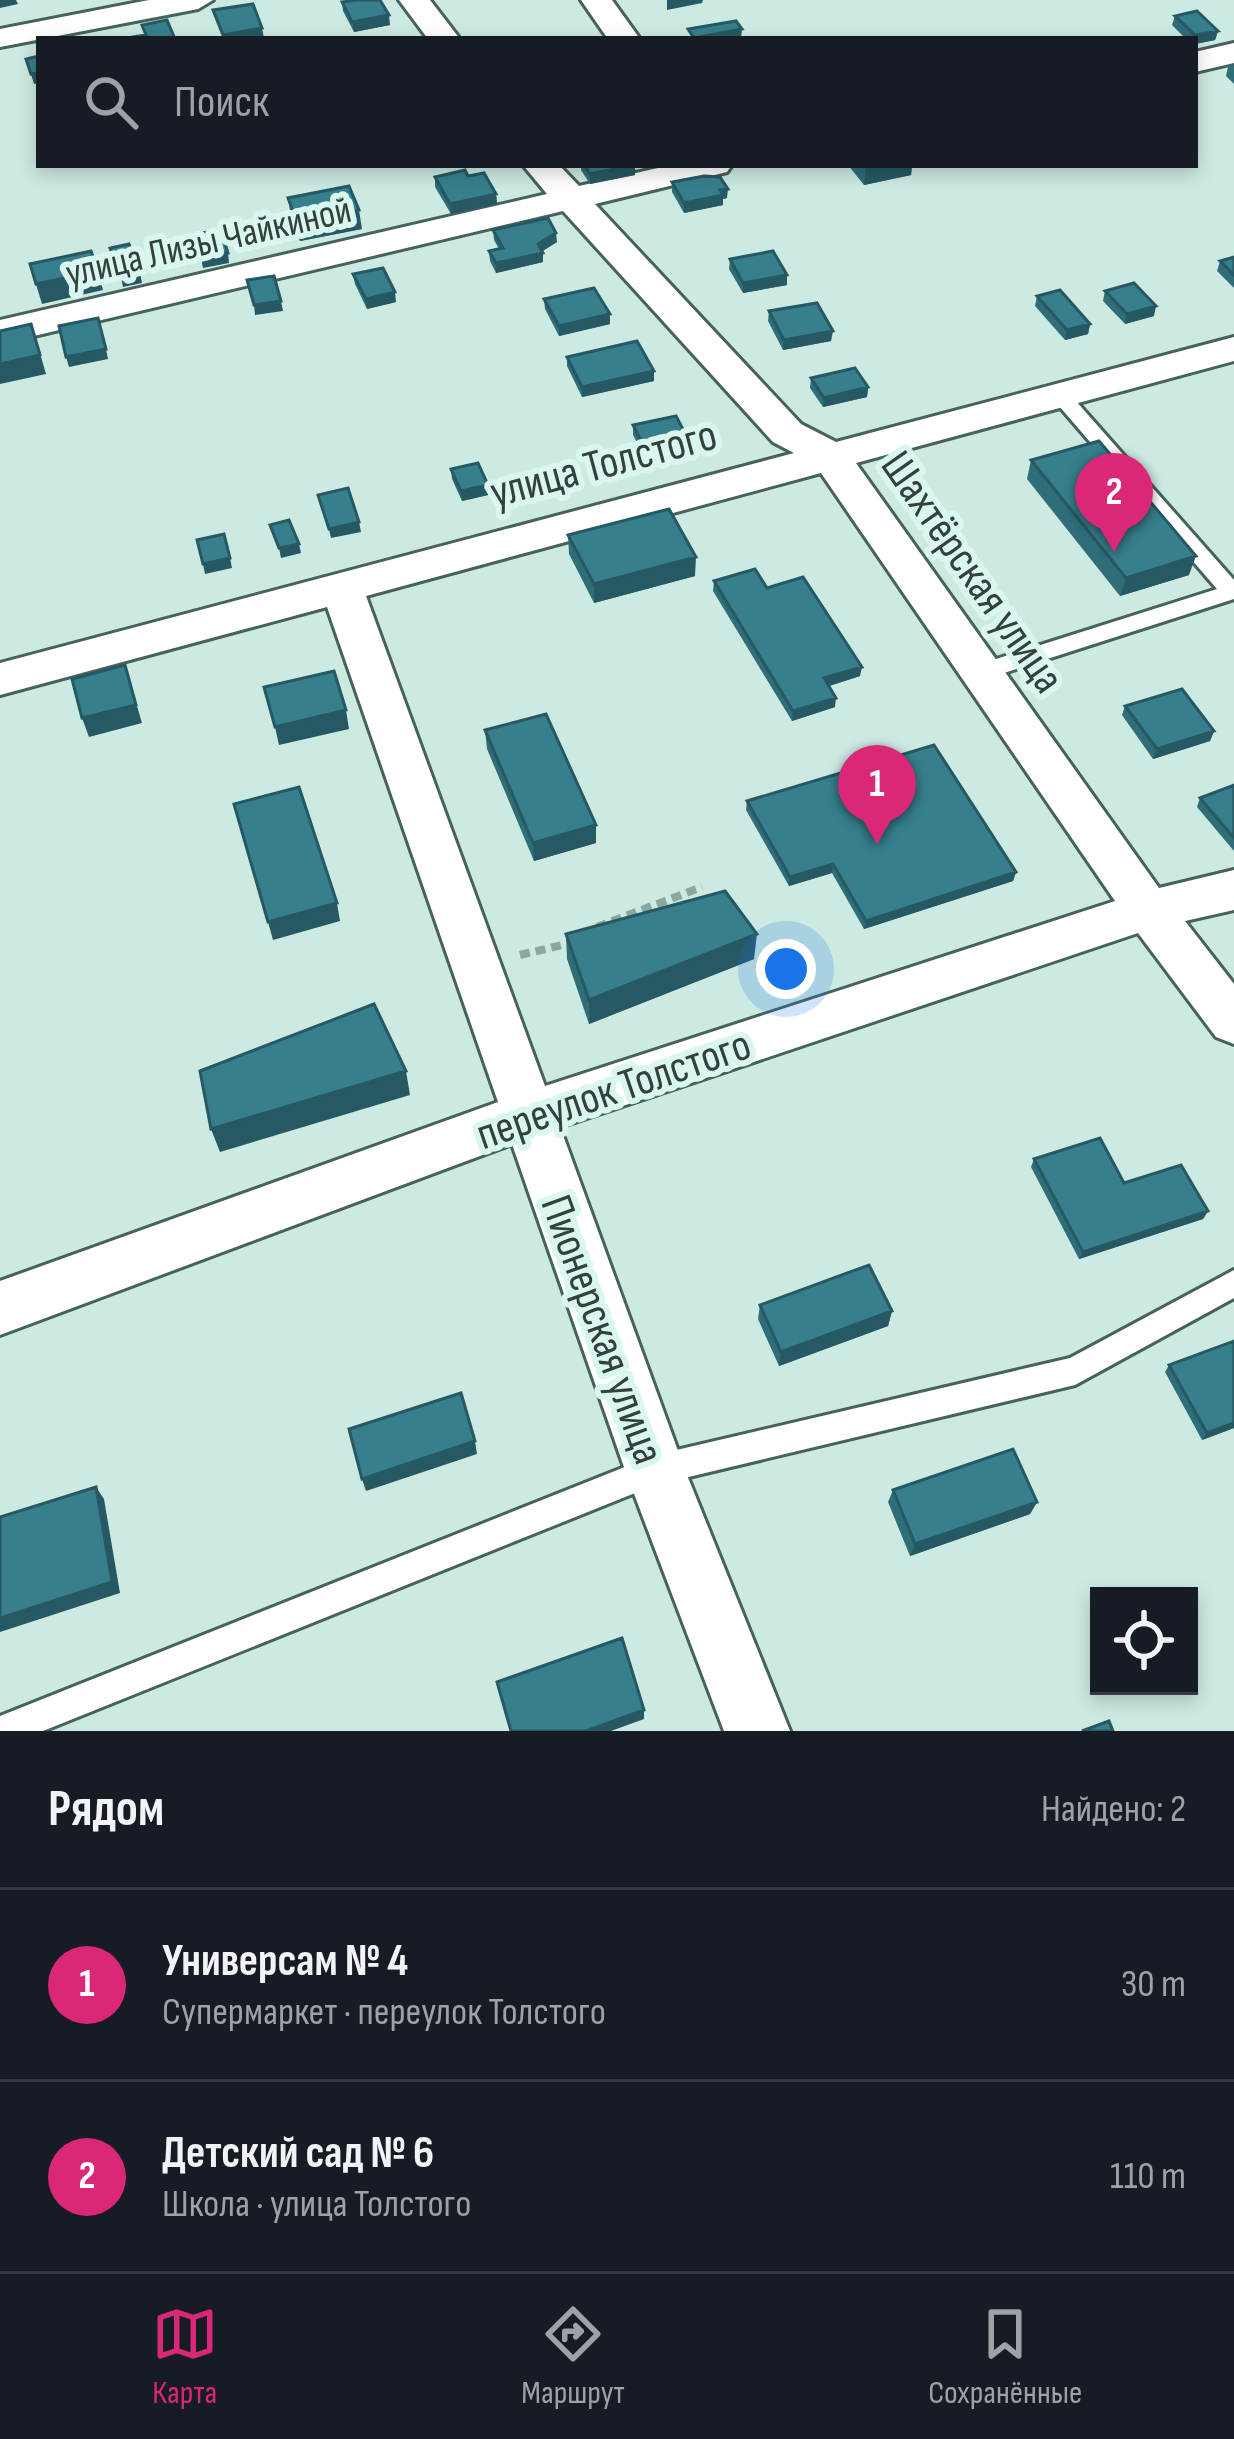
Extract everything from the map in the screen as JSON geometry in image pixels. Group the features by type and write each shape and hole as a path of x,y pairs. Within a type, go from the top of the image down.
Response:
{"street":[{"path":"0,38 75,11 198,0"},
{"path":"414,0 442,36"},
{"path":"596,0 623,36"},
{"path":"1198,61 1234,53"},
{"name":"Шахтёрская улица","path":"542,168 787,434 830,455 1148,910 1234,1022"},
{"name":"улица Лизы Чайкиной","path":"0,332 702,168"},
{"name":"улица Толстого","path":"0,679 340,584 1234,349"},
{"name":"Пионерская улица","path":"340,584 526,1115 757,1731"},
{"name":"переулок Толстого","path":"0,1308 526,1115 1148,910 1234,890"}],"lane":[{"path":"982,671 1232,592 1060,395"},
{"path":"3,1731 656,1470 1075,1371 1234,1283"}],"path":[{"path":"472,965 570,945 614,916 702,887"}],"building":[{"path":"380,0 389,15 352,22 342,2"},
{"path":"253,4 262,28 223,35 213,10"},
{"path":"1197,11 1218,31 1195,35 1175,16"},
{"path":"167,20 174,36 140,36 146,35 142,25"},
{"path":"736,21 742,29 693,36 688,29"},
{"path":"36,57 36,73 31,74 26,59"},
{"path":"586,168 619,168 590,174"},
{"path":"465,170 468,176 484,173 496,194 450,204 435,177"},
{"path":"720,177 728,189 720,190 723,195 684,203 672,182"},
{"path":"349,186 359,210 297,222 288,198"},
{"path":"548,218 556,233 538,244 543,253 496,263 489,251 503,248 493,230"},
{"path":"221,230 228,253 201,258 195,234"},
{"path":"129,244 140,273 121,277 110,248"},
{"path":"91,251 98,271 36,284 30,264"},
{"path":"773,251 787,275 743,283 730,259"},
{"path":"1234,257 1234,275 1220,261"},
{"path":"383,268 395,292 366,299 353,274"},
{"path":"274,276 281,301 254,305 247,280"},
{"path":"1134,283 1156,306 1127,314 1105,291"},
{"path":"594,288 610,314 559,326 544,299"},
{"path":"1060,290 1090,324 1067,330 1037,296"},
{"path":"817,303 833,331 784,340 769,311"},
{"path":"98,318 106,349 66,357 59,326"},
{"path":"31,324 40,355 0,364 0,331"},
{"path":"637,341 654,371 582,387 567,357"},
{"path":"855,368 868,387 824,398 811,378"},
{"path":"676,416 687,437 644,446 633,425"},
{"path":"1099,441 1196,556 1126,578 1031,460"},
{"path":"478,463 488,485 461,491 451,469"},
{"path":"348,488 359,522 329,529 318,495"},
{"path":"669,509 696,557 594,584 568,535"},
{"path":"289,520 299,544 279,548 270,525"},
{"path":"224,534 230,558 203,564 197,540"},
{"path":"755,569 767,588 803,577 862,667 824,678 836,698 793,711 714,581"},
{"path":"125,665 136,705 82,718 72,679"},
{"path":"334,671 346,710 275,727 264,687"},
{"path":"1182,689 1214,731 1157,749 1125,706"},
{"path":"546,714 596,825 533,843 485,730"},
{"path":"934,745 1016,872 866,921 833,864 790,877 747,801"},
{"path":"1234,785 1234,838 1200,798"},
{"path":"299,787 337,903 268,922 234,804"},
{"path":"725,891 757,934 589,1000 566,934"},
{"path":"374,1004 406,1071 211,1129 200,1071"},
{"path":"1100,1138 1124,1183 1181,1165 1208,1211 1083,1252 1034,1159"},
{"path":"869,1265 892,1311 781,1352 760,1305"},
{"path":"1234,1341 1234,1423 1207,1433 1169,1365"},
{"path":"461,1393 475,1441 362,1479 349,1429"},
{"path":"1013,1449 1037,1502 915,1544 893,1490"},
{"path":"96,1487 112,1582 0,1618 0,1517"},
{"path":"622,1638 644,1710 586,1731 511,1731 497,1682"},
{"path":"1109,1721 1113,1731 1082,1731"}],"place":[{"name":"Детский сад № 6","path":"1114,552"},
{"name":"Универсам № 4","path":"877,844"}]}
